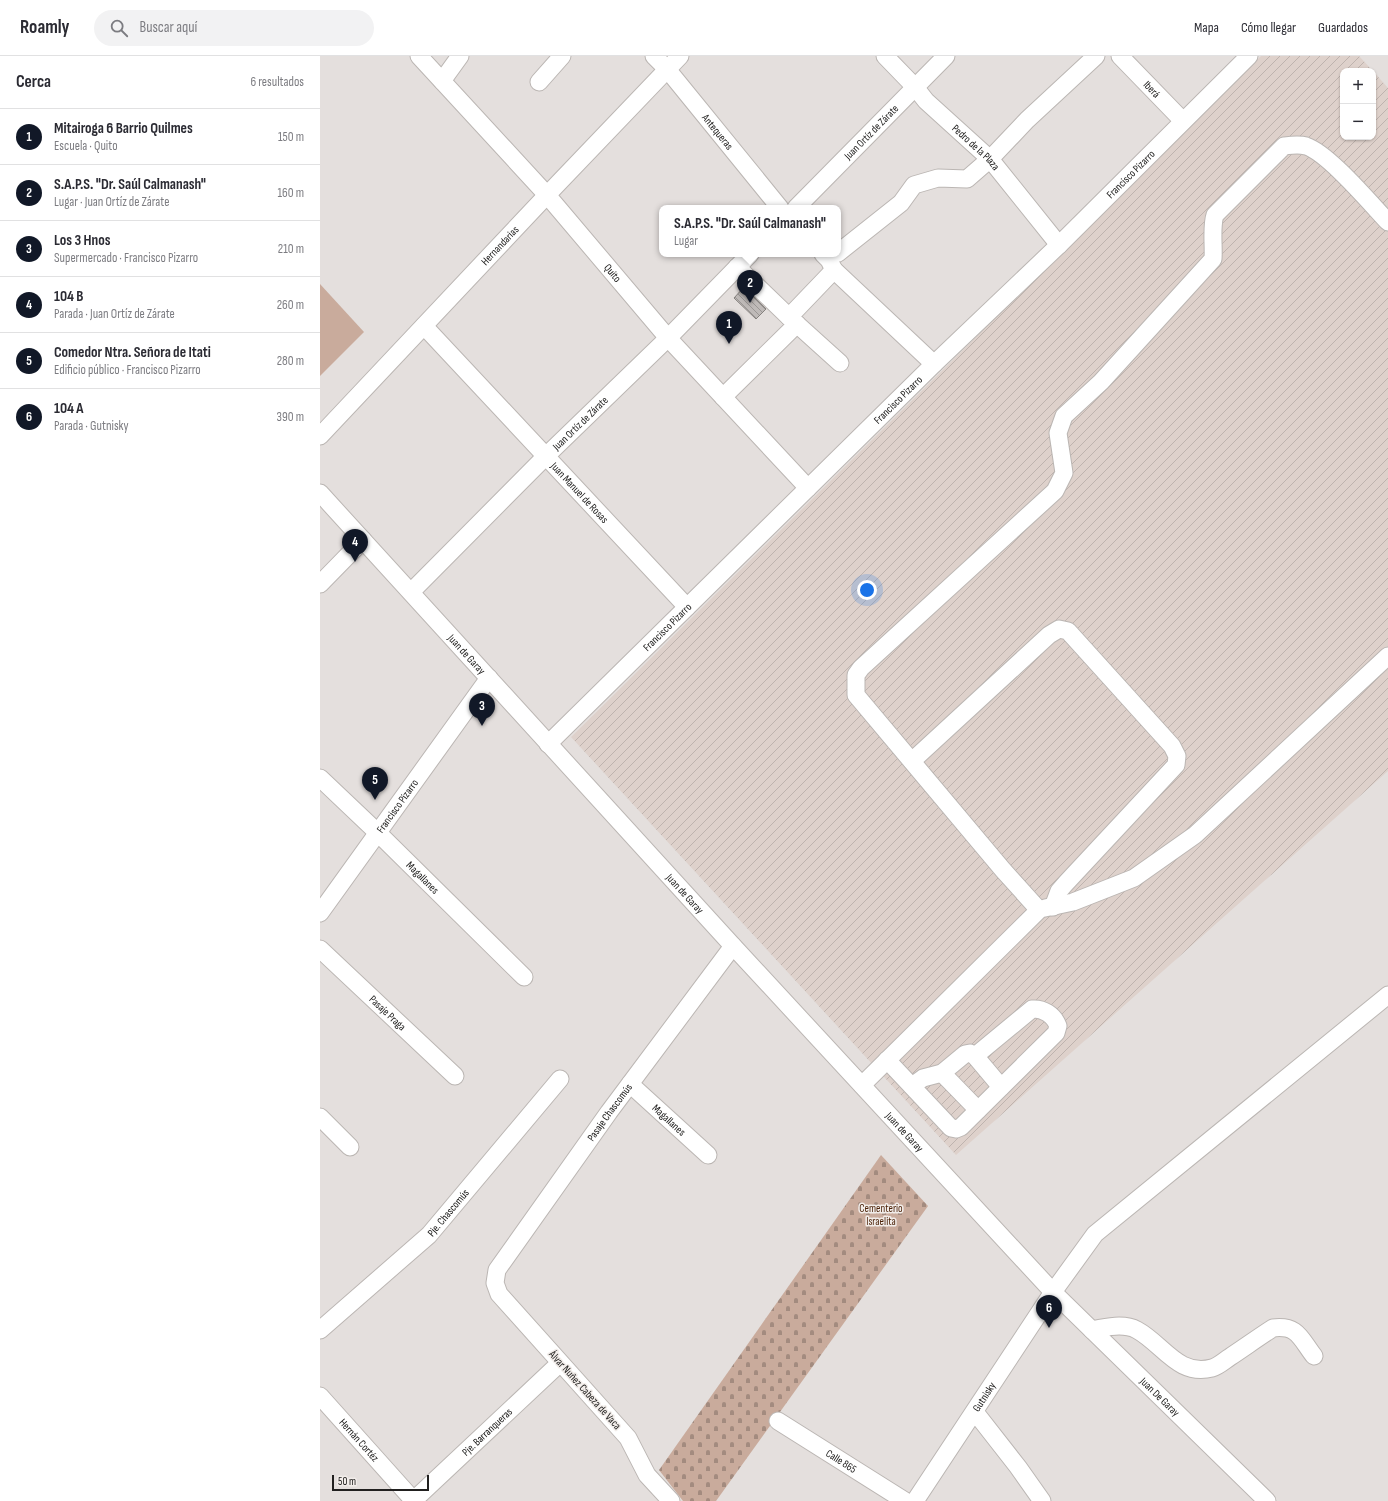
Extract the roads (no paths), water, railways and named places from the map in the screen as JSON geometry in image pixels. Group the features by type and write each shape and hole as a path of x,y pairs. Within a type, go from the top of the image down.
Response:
{"street":[{"name":"Quito","path":"419,56 547,195 668,338 808,488"},
{"path":"442,81 460,56"},
{"path":"539,82 562,56"},
{"name":"Antequeras","path":"654,56 667,69 778,205"},
{"name":"Hernandarias","path":"320,436 680,56"},
{"name":"Pedro de la Plaza","path":"885,56 915,87 926,101 990,159 1059,245"},
{"name":"Juan Ortíz de Zárate","path":"799,205 946,56"},
{"path":"841,251 901,203 914,185 938,178 967,179 990,159 1027,120 1096,56"},
{"name":"Iberá","path":"1120,56 1183,121"},
{"name":"Francisco Pizarro","path":"548,744 934,364 1059,245 1249,56"},
{"path":"1046,908 1003,870 856,695 856,675 861,668 1055,491 1064,473 1060,455 1058,433 1064,416 1101,382 1213,258 1214,240 1212,224 1215,215 1284,146 1295,145 1307,147 1325,158 1388,222"},
{"name":"Juan Ortíz de Zárate","path":"411,592 546,456 668,338 747,257"},
{"path":"723,397 793,320 832,258 934,364"},
{"path":"737,266 840,364"},
{"name":"Juan Manuel de Rosas","path":"424,326 687,607"},
{"name":"Juan de Garay","path":"320,492 733,946 1053,1292"},
{"path":"320,584 363,540"},
{"path":"862,1085 1046,908 1066,883 1176,764 1176,756 1172,746 1068,631 1059,629 1050,635 912,761"},
{"path":"1046,908 1073,902 1134,878 1195,835 1388,656"},
{"name":"Francisco Pizarro","path":"320,913 489,678"},
{"name":"Magallanes","path":"320,778 524,977"},
{"name":"Pasaje Chascomús","path":"495,1283 498,1270 609,1112 733,946"},
{"name":"Pasaje Praga","path":"320,949 455,1076"},
{"name":"Gutnisky","path":"915,1501 1053,1292 1095,1234 1388,995"},
{"path":"887,1060 951,1128 956,1129 961,1127 1056,1033 1058,1026 1055,1019 1043,1010 1038,1008 1032,1009 975,1056"},
{"path":"912,1086 923,1078 942,1073 965,1054 970,1053 975,1056 1001,1087"},
{"path":"942,1073 978,1110"},
{"name":"Pje. Chascomús","path":"320,1330 429,1235 560,1079"},
{"name":"Magallanes","path":"630,1084 708,1155"},
{"path":"320,1117 350,1147"},
{"name":"Álvar Nuñez Cabeza de Vaca","path":"495,1283 499,1294 628,1438 647,1475 671,1501"},
{"name":"Juan De Garay","path":"1053,1292 1267,1501"},
{"path":"1092,1330 1106,1327 1136,1329 1176,1361 1188,1368 1201,1370 1214,1368 1273,1328 1285,1326 1295,1330 1314,1356"},
{"name":"Pje. Barranqueras","path":"414,1501 560,1363"},
{"name":"Hernán Cortéz","path":"320,1396 414,1501"},
{"path":"975,1412 1018,1467 1042,1501"},
{"name":"Calle 865","path":"778,1422 905,1501"}],"place":[{"name":"S.A.P.S. \"Dr. Saúl Calmanash\"","path":"750,303"},
{"name":"Mitairoga 6 Barrio Quilmes","path":"729,344"},
{"name":"104 B","path":"355,562"},
{"name":"Los 3 Hnos","path":"482,726"},
{"name":"Comedor Ntra. Señora de Itati","path":"375,800"},
{"name":"104 A","path":"1049,1328"}],"park label":[{"name":"Cementerio Israelita","path":"881,1214"}]}
